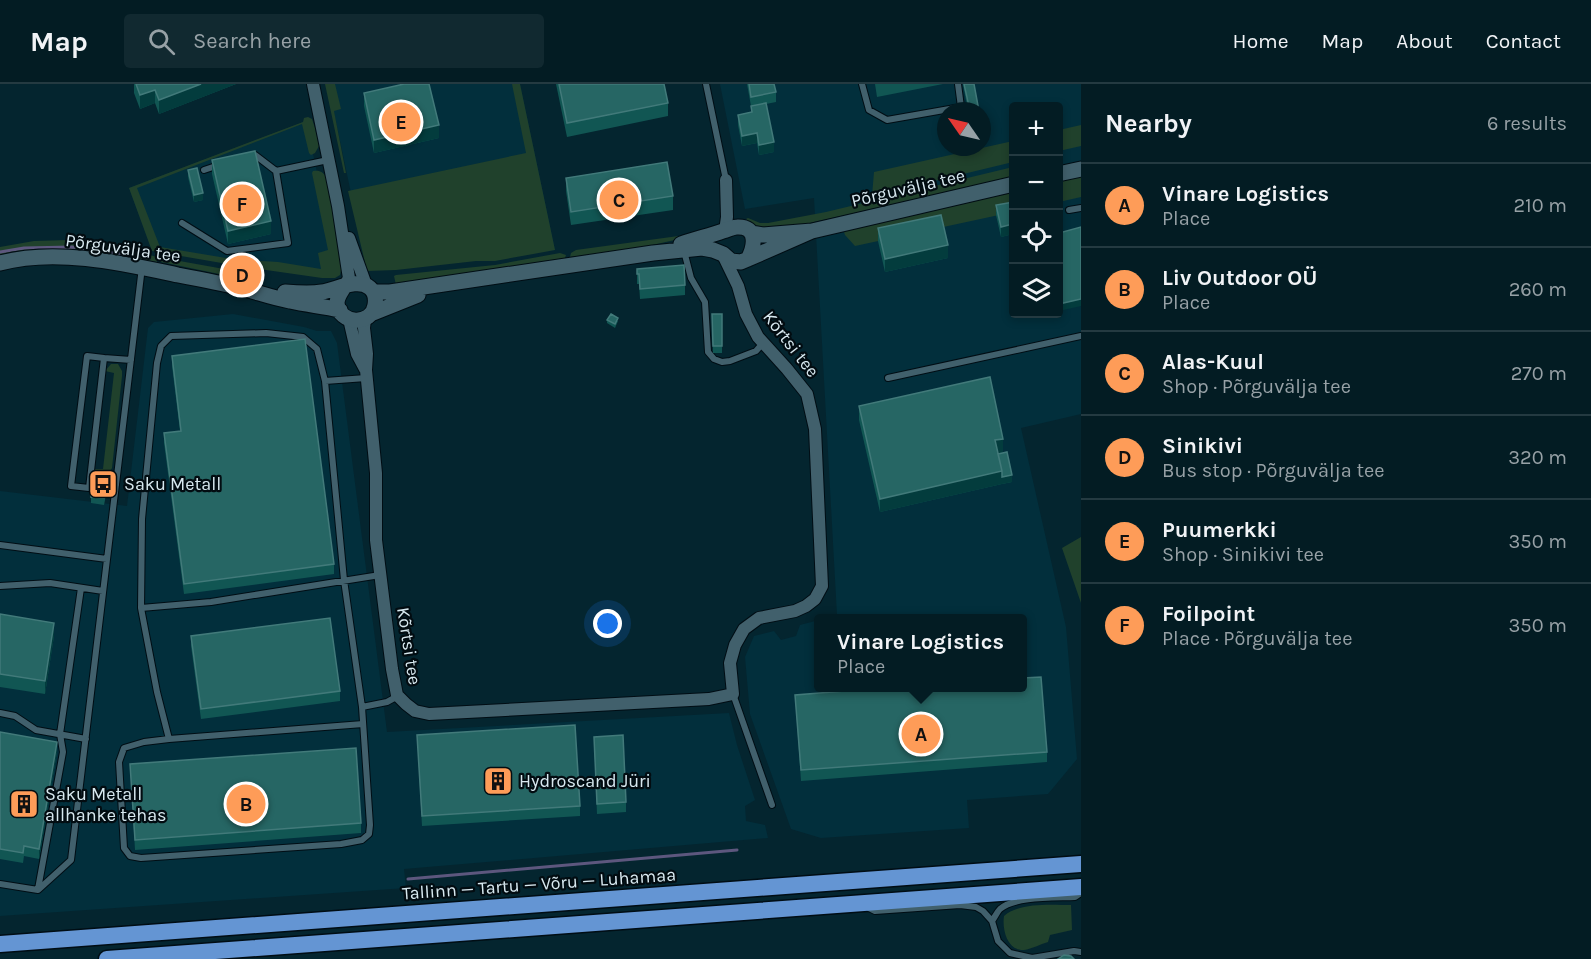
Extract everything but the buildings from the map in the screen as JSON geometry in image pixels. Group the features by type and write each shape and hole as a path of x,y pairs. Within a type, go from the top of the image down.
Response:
{"highway":[{"name":"Tallinn — Tartu — Võru — Luhamaa","path":"0,944 1081,864"},
{"path":"106,959 860,904 1079,893"}],"street":[{"path":"313,84 338,206 349,278 337,303 344,315 356,321 448,284"},
{"path":"1063,173 1081,169"},
{"path":"726,180 737,216 754,240 753,250 738,286"},
{"path":"723,254 721,238 728,218 726,180"},
{"name":"Põrguvälja tee","path":"747,230 763,235 812,231 1009,185"},
{"path":"338,206 375,302 369,316"},
{"path":"652,254 734,227 747,230"},
{"name":"Põrguvälja tee","path":"748,259 812,231"},
{"path":"344,287 359,283 370,289 390,292 702,248 723,254 731,261 741,262 748,259"},
{"name":"Kõrtsi tee","path":"369,316 363,328 376,473 376,540 392,669 399,696 406,704 415,711 429,714 709,699 733,694 730,663 735,645 744,629 759,618 795,611 806,606 815,599 822,586 815,429 807,394 758,337 746,314 738,286 723,254"},
{"name":"Põrguvälja tee","path":"0,263 15,259 55,257 92,259 142,267 289,301 321,305 344,315"},
{"name":"Põrguvälja tee","path":"239,288 302,293 344,287"},
{"name":"Kõrtsi tee","path":"344,315 366,374"}],"lane":[{"path":"706,84 726,180"},
{"path":"862,84 868,110 887,120 961,107 958,84"},
{"path":"182,223 227,251 288,243 276,171 255,155 245,158"},
{"path":"276,171 329,159"},
{"path":"204,170 224,164"},
{"path":"1069,210 1081,208"},
{"path":"684,250 691,278 705,303 708,352 714,359 722,362 730,361 756,351 763,343"},
{"path":"38,891 71,860 142,267"},
{"path":"169,739 157,692 141,608 142,519 157,363 161,346 171,336 266,333 303,337 317,349 325,381 344,580 362,707 370,825 369,834 362,840 341,844 153,858 130,856 124,848 119,762 124,748 144,742 169,739 363,724"},
{"path":"888,378 1081,336"},
{"path":"104,358 89,488 71,486 87,356 131,360"},
{"path":"325,381 366,374"},
{"path":"90,481 116,484"},
{"path":"0,545 107,559"},
{"path":"141,608 211,602 381,574"},
{"path":"0,586 50,583 103,591"},
{"path":"38,891 63,752 60,734 81,588"},
{"name":"Kõrtsi tee","path":"733,694 772,805"},
{"path":"362,707 387,702 399,696"},
{"path":"0,714 15,716 36,730 86,739"},
{"path":"0,884 38,891"},
{"path":"992,921 999,910 1019,900 1079,893"},
{"path":"860,904 875,911 960,905 976,907 992,921 998,941 1010,953 1032,958 1074,951 1081,952"}],"shaded area":[{"path":"328,84 520,84 555,250 367,269"},
{"path":"720,84 1081,84 1081,414 1021,428 1066,627 1077,759 1048,794 967,800 969,828 821,838 791,829 750,714 745,657 754,636 774,631 781,640 796,636 800,625 814,621 814,692 1027,692 1027,614 837,614 814,198 745,209"},
{"path":"306,121 335,256 323,273 152,250 129,188"},
{"path":"233,314 317,331 331,331 337,343 387,732 729,713 755,800 745,806 746,821 765,825 768,838 404,869 406,888 0,916 0,491 127,506 148,328 154,322"}],"green space":[{"path":"325,84 335,84 341,109 334,111 346,173 344,173"},
{"path":"512,84 520,84 555,250 495,261 367,271 348,191 526,153"},
{"path":"304,118 312,119 319,146 311,155 302,124 137,188 160,247 232,259 278,262 321,269 318,253 328,250 312,173 313,171 321,172 326,177 345,269 341,270 340,275 335,278 322,278 152,251 129,188 303,122"},
{"path":"1081,125 1081,146 1063,150 1063,129"},
{"path":"1009,142 1009,163 872,196 874,172 946,156 991,156 991,146"},
{"path":"1009,168 1009,178 774,231 754,226 746,219 768,223 826,212"},
{"path":"1081,175 1081,197 1063,201 1063,179"},
{"path":"1009,192 1009,213 855,246 845,235 844,232"},
{"path":"697,235 630,250 570,257 571,253 576,250"},
{"path":"69,240 117,246 157,257 157,262 103,252 70,249 0,256 0,247 34,241"},
{"path":"560,253 566,255 565,258 396,285 394,276 495,265"},
{"path":"163,258 224,269 224,275 161,262"},
{"path":"111,364 118,364 122,376 112,468 108,475 102,478 94,469 103,469 114,373 105,371"},
{"path":"1081,537 1081,603 1062,548"},
{"path":"1036,905 1071,905 1072,930 1050,935 1048,942 1024,950 1013,947 1007,938 1004,916 1018,908"}],"waterway":[{"path":"0,252 24,248 72,247 126,254"},
{"path":"408,879 737,850"}],"place":[{"name":"Puumerkki","path":"401,122"},
{"name":"Alas-Kuul","path":"619,200"},
{"name":"Foilpoint","path":"242,204"},
{"name":"Sinikivi","path":"242,275"},
{"name":"Saku Metall","path":"103,484"},
{"name":"Vinare Logistics","path":"921,734"},
{"name":"Hydroscand Jüri","path":"498,781"},
{"name":"Saku Metall allhanke tehas","path":"24,804"},
{"name":"Liv Outdoor OÜ","path":"246,804"}]}
